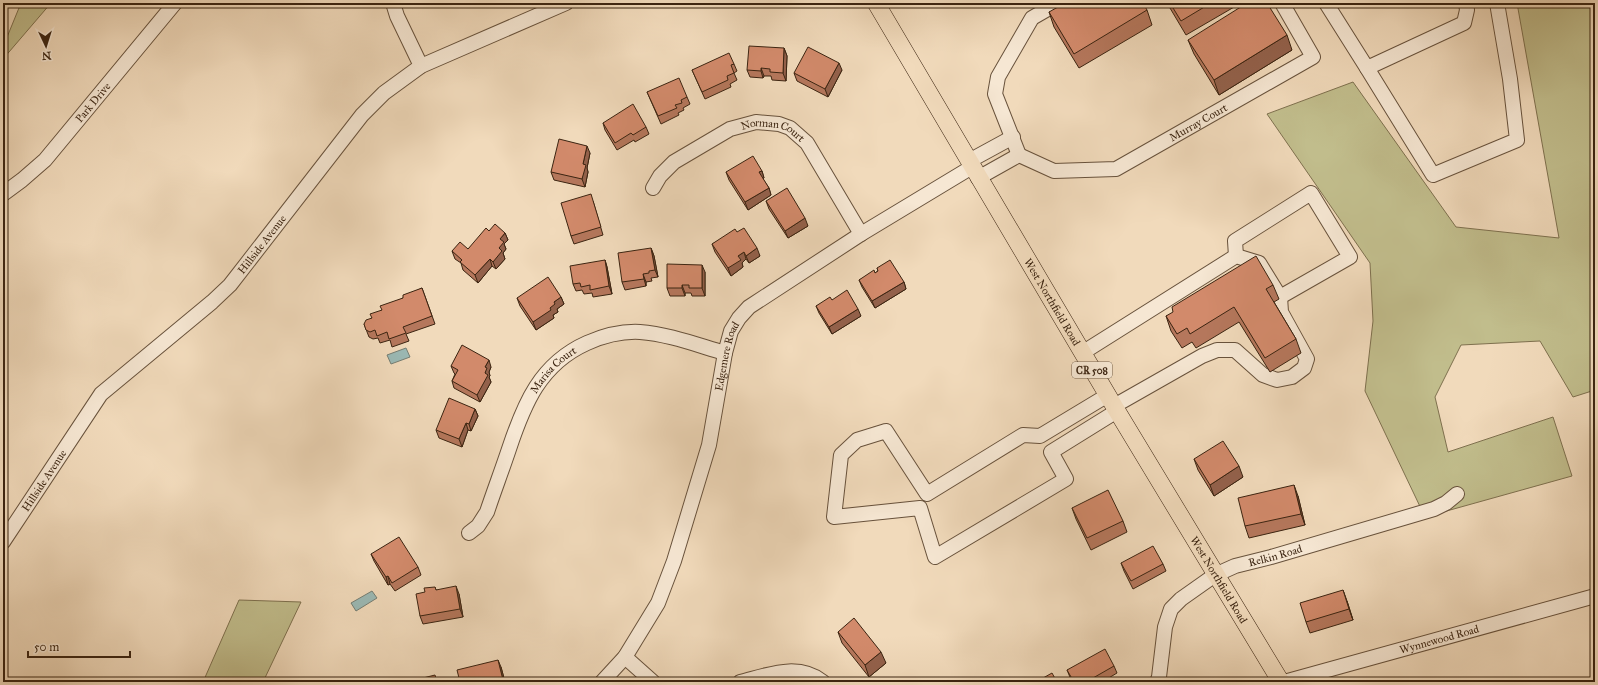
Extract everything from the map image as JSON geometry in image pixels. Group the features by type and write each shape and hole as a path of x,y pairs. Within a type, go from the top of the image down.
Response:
{"main road":[{"name":"West Northfield Road","path":"876,3 1082,353 1281,682"}],"street":[{"name":"Park Drive","path":"3,194 45,160 175,3"},
{"path":"393,3 421,66"},
{"name":"Hillside Avenue","path":"3,542 102,394 212,302 230,285 362,115 384,93 421,66 566,3"},
{"path":"973,168 1019,155 995,94 998,77 1032,18 1058,3"},
{"name":"Murray Court","path":"1019,155 1054,171 1116,169 1313,57 1282,3"},
{"path":"1326,3 1433,175 1517,140 1510,79 1497,3"},
{"path":"1367,68 1464,24 1467,10 1466,3"},
{"name":"Norman Court","path":"653,188 660,176 674,162 730,128 756,122 779,124 790,128 807,143 861,234"},
{"path":"973,168 1013,137"},
{"name":"Edgemere Road","path":"602,682 625,657 658,603 674,561 709,445 725,353 731,331 739,318 748,307 861,234 973,168"},
{"path":"1236,256 1235,241 1311,193 1350,257 1280,297"},
{"path":"1082,353 1236,256 1259,263 1280,297 1281,312 1307,359 1304,368 1292,377 1277,380 1263,375 1234,350 1217,350 1202,356 1113,404 1040,436 1023,435 927,494 886,431 857,440 841,455 834,517 920,508 935,557 1066,479 1051,452 1113,404"},
{"name":"Marisa Court","path":"469,533 478,526 487,512 521,414 531,394 551,367 566,354 600,337 638,332 658,334 725,353"},
{"name":"Relkin Road","path":"1157,682 1159,678 1165,627 1171,609 1181,599 1215,575 1235,566 1271,557 1434,509 1446,503 1457,494"},
{"name":"Wynnewood Road","path":"1284,682 1595,596"},
{"path":"625,657 653,682"},
{"path":"740,682 792,670 808,673 824,682"}],"shaded area":[{"path":"21,3 51,3 3,59 3,47"},
{"path":"1517,3 1595,3 1595,390 1573,397 1540,341 1461,345 1435,397 1448,452 1553,417 1572,476 1425,517 1365,391 1373,321 1370,263 1267,114 1353,82 1456,227 1559,238"},
{"path":"239,600 301,602 263,682 203,682"}],"water":[{"path":"406,348 410,357 391,364 387,355"},
{"path":"372,591 377,598 356,611 351,603"}],"building":[{"path":"1065,3 1143,3 1147,10 1074,54 1049,12"},
{"path":"1170,3 1211,3 1181,21"},
{"path":"1247,3 1267,3 1287,35 1214,80 1188,40"},
{"path":"749,46 784,48 783,73 770,72 770,69 761,68 761,71 747,70"},
{"path":"808,47 839,63 825,89 794,73"},
{"path":"729,53 734,64 731,65 734,73 727,76 728,80 702,92 692,70"},
{"path":"679,78 687,97 681,100 682,103 675,105 677,108 658,116 647,92"},
{"path":"633,104 646,127 633,135 631,133 615,143 603,123"},
{"path":"559,139 587,146 583,164 586,165 582,179 551,172"},
{"path":"753,156 762,171 759,172 769,188 745,202 726,172"},
{"path":"787,188 805,218 785,231 766,201"},
{"path":"591,194 601,227 571,236 561,203"},
{"path":"495,224 505,233 500,239 504,242 499,248 502,251 493,262 490,259 475,275 460,262 462,260 452,251 460,242 468,249 486,228 489,231"},
{"path":"744,228 757,248 746,256 744,252 738,256 741,260 728,268 712,244 735,229 737,232"},
{"path":"651,248 655,270 643,274 644,279 622,282 618,253"},
{"path":"1256,256 1273,285 1266,289 1296,339 1265,358 1234,307 1190,334 1187,328 1177,334 1166,316 1173,312 1172,307"},
{"path":"605,260 609,286 590,290 590,285 581,287 580,283 573,284 570,266"},
{"path":"890,260 904,282 872,301 859,280 874,270 875,273 878,271 877,268"},
{"path":"667,264 702,265 702,288 689,288 689,285 682,285 682,288 667,288"},
{"path":"548,277 561,297 554,302 555,304 550,308 551,310 533,322 517,298"},
{"path":"422,288 432,316 403,327 406,333 389,339 387,332 377,336 375,330 370,332 366,330 364,324 366,320 372,318 370,314 382,310 380,306 403,298 403,295"},
{"path":"847,290 858,309 829,327 816,306 830,297 832,300"},
{"path":"462,345 489,360 485,367 487,368 485,373 488,375 477,395 452,381 458,370 451,366"},
{"path":"449,398 475,409 469,424 466,423 459,439 436,430"},
{"path":"1223,441 1239,466 1210,485 1194,459"},
{"path":"1294,485 1301,514 1245,526 1238,498"},
{"path":"1108,490 1123,521 1087,538 1072,508"},
{"path":"399,537 418,567 392,583 388,576 386,577 371,554"},
{"path":"1153,546 1163,564 1131,581 1121,563"},
{"path":"456,586 460,609 420,616 416,594 425,592 424,588 435,587 436,590"},
{"path":"1343,590 1349,609 1306,622 1300,603"},
{"path":"854,618 881,652 865,665 838,632"},
{"path":"1105,649 1114,666 1086,682 1074,682 1067,670"},
{"path":"498,660 503,680 496,682 460,682 457,670"},
{"path":"1052,673 1057,682 1036,682"},
{"path":"435,675 437,682 407,682"}]}
